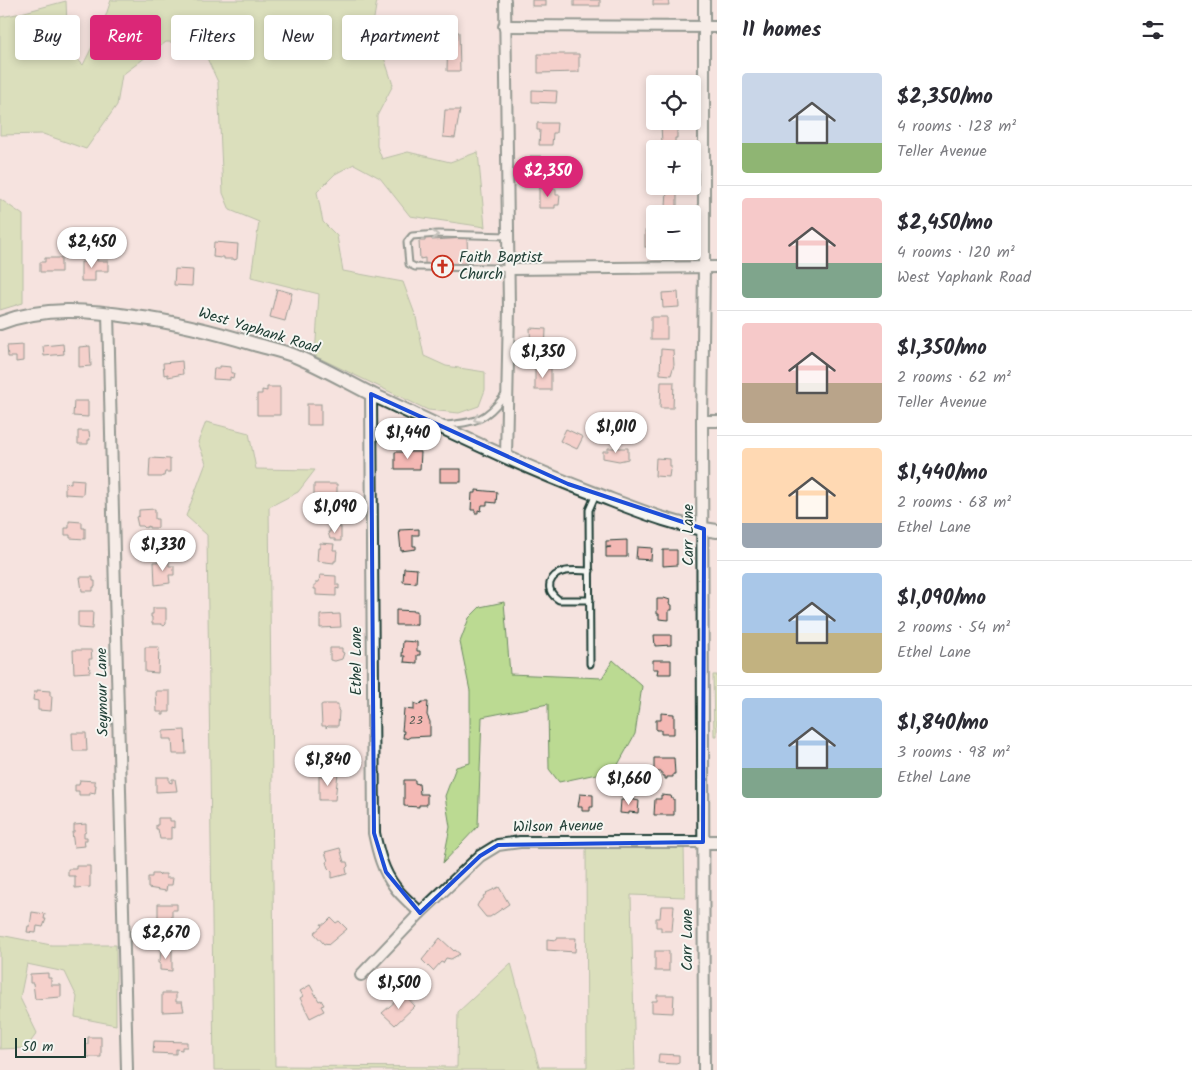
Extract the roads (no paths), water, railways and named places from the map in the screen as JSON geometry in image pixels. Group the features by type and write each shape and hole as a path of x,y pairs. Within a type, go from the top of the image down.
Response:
{"street":[{"path":"505,0 509,269 506,457"},
{"name":"Carr Lane","path":"704,0 702,421 704,529 704,1070"},
{"path":"504,26 717,27"},
{"path":"509,269 717,267"},
{"name":"West Yaphank Road","path":"0,323 20,315 56,310 108,313 164,321 222,334 293,356 329,371 371,394 474,444 596,494 651,514 717,531"},
{"name":"Seymour Lane","path":"108,313 127,1070"},
{"name":"Ethel Lane","path":"371,394 374,833 378,854 395,888 420,913"},
{"path":"702,421 717,421"},
{"name":"Wilson Avenue","path":"361,975 420,913 480,856 498,845 520,842 717,842"}],"lane":[{"path":"508,236 438,234 412,236 407,242 409,264 415,267 509,269"},
{"path":"436,425 472,422 492,412 507,392"},
{"path":"590,664 589,510 596,494"},
{"path":"590,571 563,571 557,573 550,587 551,592 559,600 590,600"}],"place":[{"name":"Faith Baptist Church","path":"443,267"}]}
